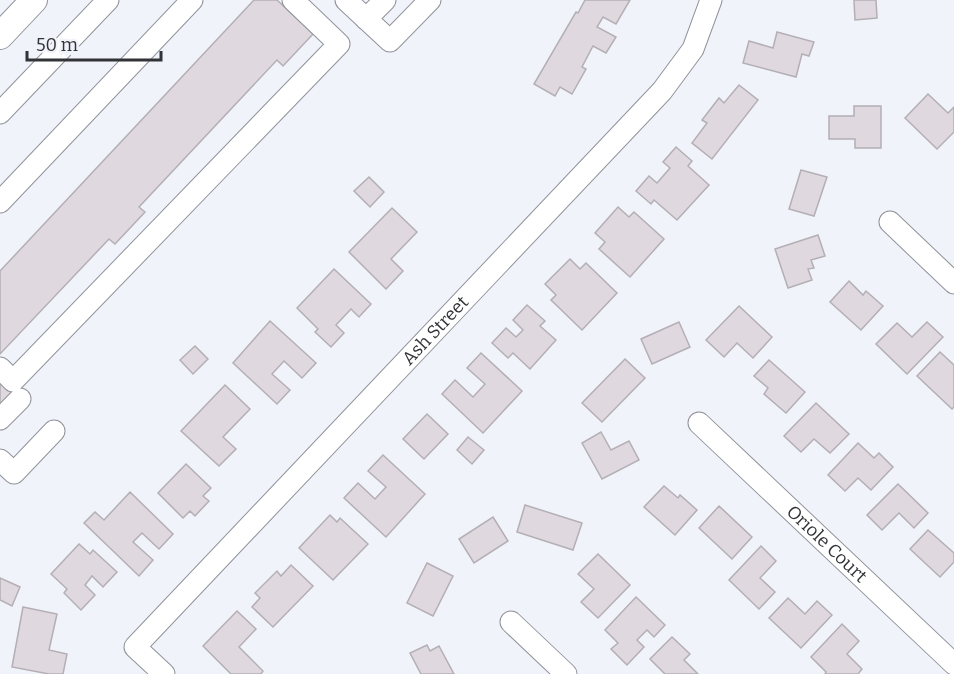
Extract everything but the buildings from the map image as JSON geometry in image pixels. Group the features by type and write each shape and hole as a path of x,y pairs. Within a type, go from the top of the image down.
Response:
{"main road":[{"path":"2,28 34,0"}],"street":[{"path":"0,113 108,0"},
{"path":"0,202 192,0"},
{"path":"0,368 14,381 339,44 293,0"},
{"path":"346,0 390,41 430,0"},
{"path":"366,19 385,0"},
{"name":"Ash Street","path":"164,674 135,647 662,91 693,49 711,0"},
{"path":"890,222 954,283"},
{"path":"0,419 20,399"},
{"name":"Oriole Court","path":"699,423 954,664"},
{"path":"0,460 14,473 54,431"},
{"path":"511,622 566,674"}]}
